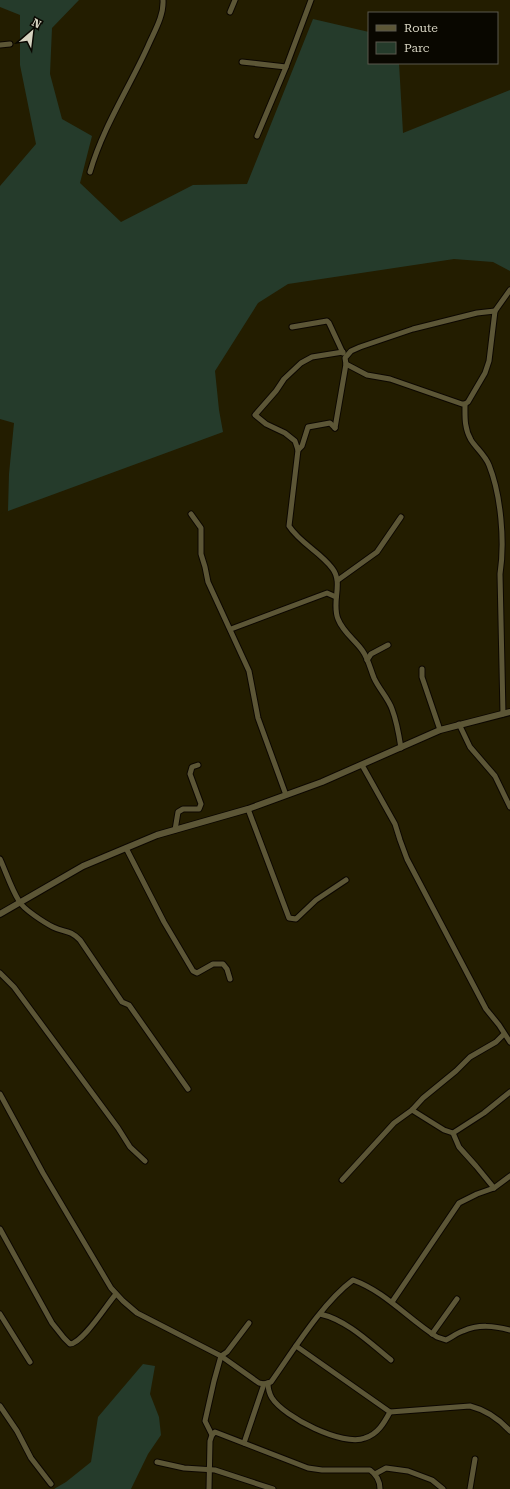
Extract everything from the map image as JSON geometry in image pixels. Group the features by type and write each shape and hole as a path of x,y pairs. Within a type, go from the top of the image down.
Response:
{"street":[{"path":"90,172 107,126 134,77 162,13 163,0"},
{"path":"230,12 235,0"},
{"path":"257,136 286,67 311,0"},
{"path":"0,45 10,44"},
{"path":"242,62 286,67"},
{"path":"503,714 500,574 503,556 500,504 489,464 471,440 465,426 465,404 468,402 485,373 489,361 495,311 507,298 510,290"},
{"path":"345,361 351,351 407,331 477,313 495,311"},
{"path":"292,327 327,321 343,352 345,361 335,428 330,423 308,427 302,446 298,450"},
{"path":"343,352 312,357 301,363 284,379 276,391 255,415 266,424 285,433 295,441 298,450 289,526 295,535 306,543 333,569 338,580 336,597 337,617 348,636 362,650 374,679 392,709 398,726 401,748"},
{"path":"345,361 367,375 390,379 465,404"},
{"path":"191,514 201,528 201,554 208,582 231,629 249,671 258,718 286,795"},
{"path":"338,580 377,552 401,517"},
{"path":"231,629 327,593 336,597"},
{"path":"367,660 371,654 388,645"},
{"path":"422,669 422,677 440,730"},
{"path":"0,914 83,866 157,835 248,809 322,782 440,730 510,712"},
{"path":"459,724 470,747 495,776 510,807"},
{"path":"175,830 178,812 183,809 199,809 201,804 190,774 192,767 198,764"},
{"path":"362,764 396,824 407,859 486,1009 510,1042"},
{"path":"248,809 288,918 296,919 316,900 346,880"},
{"path":"126,848 164,922 194,971 197,973 213,964 223,964 227,969 230,979"},
{"path":"0,858 19,902 38,918 54,928 69,931 80,940 122,1002 129,1005 188,1089"},
{"path":"0,973 14,986 130,1147 145,1161"},
{"path":"342,1180 394,1123 412,1110 423,1098 456,1071 470,1057 496,1042 504,1034"},
{"path":"453,1133 484,1113 510,1092"},
{"path":"0,1094 43,1173 116,1294 137,1312 221,1356 259,1383 271,1382 320,1314 344,1287 353,1280 392,1302 432,1334 446,1340 462,1331 476,1327 491,1326 510,1330"},
{"path":"412,1110 444,1130 453,1133"},
{"path":"453,1133 458,1147 494,1188"},
{"path":"392,1302 459,1203 494,1188 510,1176"},
{"path":"0,1229 32,1285 36,1297 52,1323 70,1344 74,1344 78,1340 98,1318 109,1301 116,1294"},
{"path":"432,1334 457,1299"},
{"path":"0,1314 30,1362"},
{"path":"320,1314 330,1316 353,1330 391,1360"},
{"path":"212,1435 205,1421 221,1356 227,1352 249,1323"},
{"path":"296,1346 390,1412 470,1406 481,1409 501,1421 510,1430"},
{"path":"266,1383 271,1397 285,1411 314,1428 332,1436 349,1440 364,1439 374,1433 382,1427 390,1412"},
{"path":"244,1443 266,1383"},
{"path":"0,1406 17,1431 31,1458 52,1484"},
{"path":"209,1489 208,1470 210,1441 215,1432 308,1468 322,1470 370,1470 375,1474 380,1484 380,1489"},
{"path":"470,1489 475,1459"},
{"path":"157,1462 184,1468 223,1472 273,1489"},
{"path":"375,1474 386,1468 408,1471 432,1480 443,1489"}],"green space":[{"path":"0,0 79,0 52,28 50,74 62,119 92,136 80,183 121,222 193,185 247,184 313,19 368,32 368,64 399,64 403,133 510,90 510,271 493,262 454,259 288,284 258,303 215,371 223,432 0,514 8,511 9,474 14,423 0,419 0,186 36,144 20,65 20,15 0,7"},
{"path":"143,1364 155,1366 150,1394 159,1417 161,1435 148,1454 131,1489 54,1489 66,1482 91,1462 98,1417"}]}
